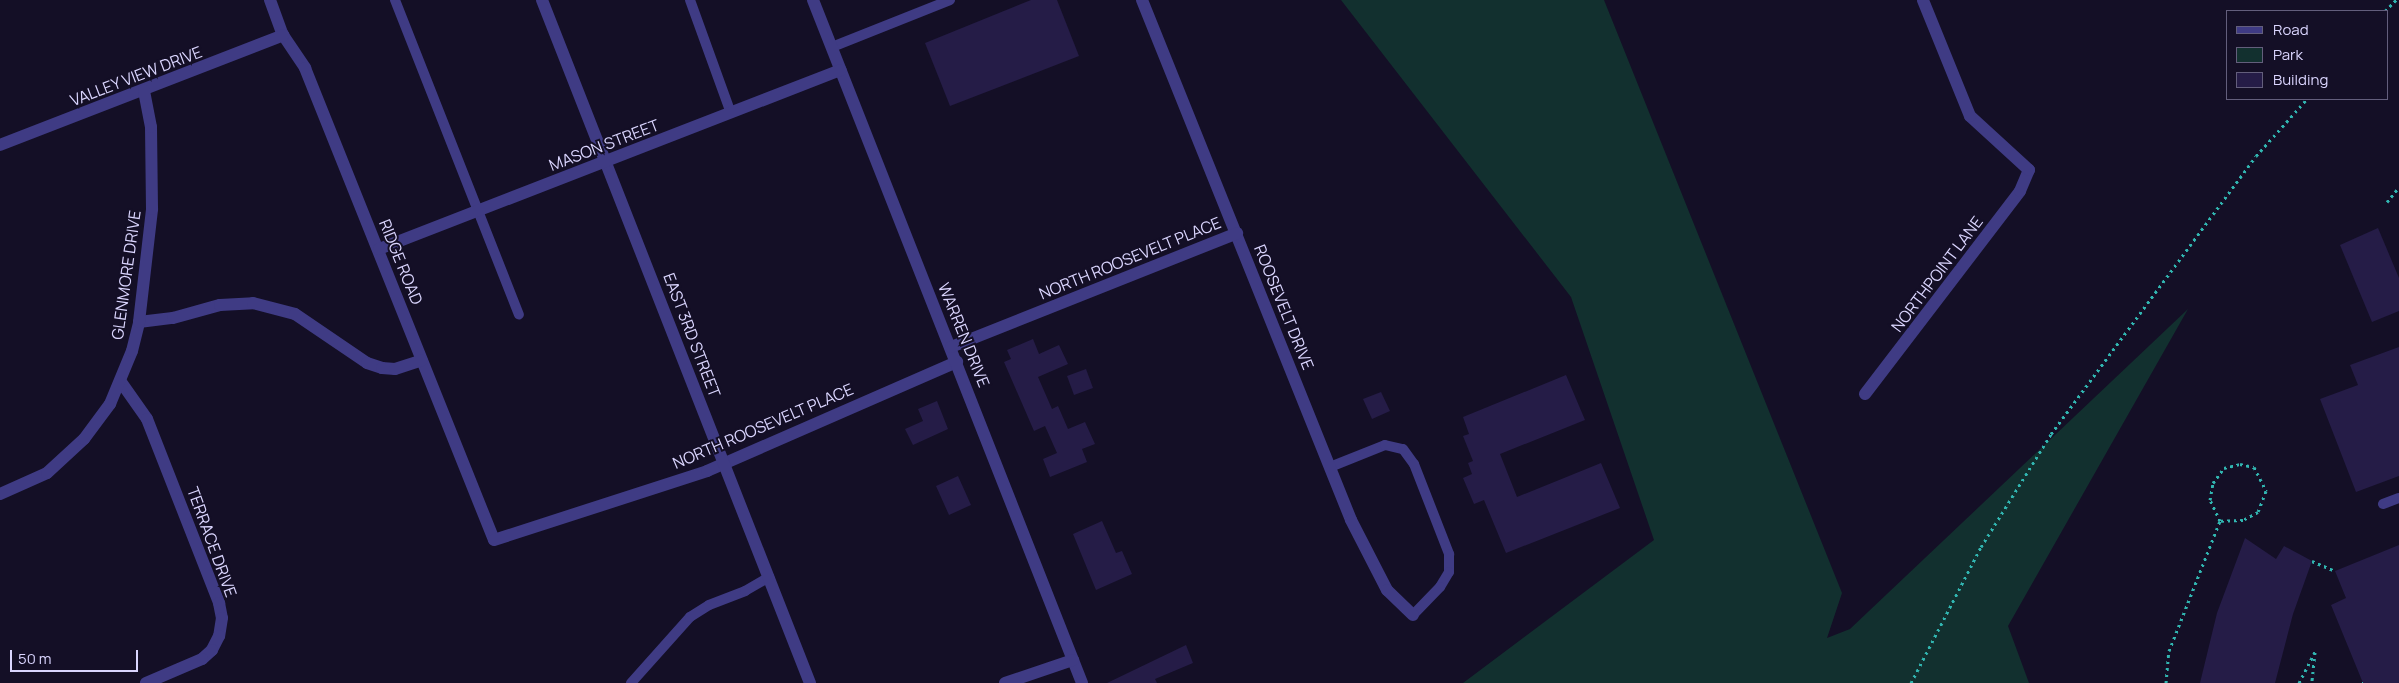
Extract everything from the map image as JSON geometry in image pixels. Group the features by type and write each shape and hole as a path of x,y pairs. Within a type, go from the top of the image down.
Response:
{"street":[{"name":"RIDGE ROAD","path":"270,0 283,35 305,68 494,540"},
{"name":"EAST 3RD STREET","path":"542,0 810,683"},
{"name":"WARREN DRIVE","path":"814,0 1082,683"},
{"name":"ROOSEVELT DRIVE","path":"1142,0 1330,467 1372,566 1388,590 1413,615"},
{"name":"NORTHPOINT LANE","path":"1865,394 2020,192 2030,170 1970,116 1924,0"},
{"name":"VALLEY VIEW DRIVE","path":"0,145 144,92 283,35"},
{"name":"MASON STREET","path":"379,249 840,70"},
{"name":"GLENMORE DRIVE","path":"0,494 47,473 65,459 97,423 121,382 139,322 152,209 151,127 144,92"},
{"name":"NORTH ROOSEVELT PLACE","path":"951,347 1237,233"},
{"path":"139,322 173,318 220,305 253,303 295,314 374,366 395,369 422,360"},
{"name":"NORTH ROOSEVELT PLACE","path":"494,540 724,463 957,362"},
{"name":"TERRACE DRIVE","path":"121,382 147,419 219,603 222,618 219,636 212,650 202,659 146,683"},
{"path":"1004,683 1073,660"}],"lane":[{"path":"395,0 519,314"},
{"path":"690,0 731,113"},
{"path":"832,47 950,0"},
{"path":"1330,467 1385,445 1404,449 1414,464 1449,554 1449,572 1440,588 1413,615"},
{"path":"2383,504 2399,498"},
{"path":"631,683 690,616 709,605 745,592 768,577"}],"path":[{"path":"2386,10 2396,0"},
{"path":"1911,683 1981,547 2050,434 2250,164 2306,100"},
{"path":"2387,202 2399,187"},
{"path":"2166,683 2169,652 2220,521 2210,500 2213,483 2224,468 2240,464 2254,467 2266,491 2258,512 2243,520 2220,521"},
{"path":"2312,561 2334,570"},
{"path":"2299,683 2315,652 2312,683"}],"green space":[{"path":"1341,0 1604,0 1842,593 1827,638 1850,629 2188,309 2008,626 2029,683 1463,683 1654,540 1571,297"}],"building":[{"path":"1031,0 1057,0 1079,56 950,106 925,43"},
{"path":"2378,228 2399,278 2399,311 2372,322 2340,245"},
{"path":"1033,339 1039,354 1059,345 1068,364 1038,377 1052,409 1058,406 1068,429 1085,422 1095,444 1082,449 1087,462 1050,477 1043,459 1057,453 1045,426 1034,431 1004,362 1011,359 1007,350"},
{"path":"2399,347 2399,476 2356,492 2320,399 2358,385 2350,365"},
{"path":"1086,369 1093,388 1074,395 1067,376"},
{"path":"1566,375 1585,420 1500,454 1517,497 1601,463 1620,508 1506,553 1484,500 1474,504 1463,478 1472,474 1468,463 1473,461 1463,436 1469,434 1463,417"},
{"path":"1381,392 1390,411 1372,419 1363,399"},
{"path":"937,401 948,429 913,445 905,429 923,421 918,409"},
{"path":"958,476 971,505 949,515 936,486"},
{"path":"1102,521 1116,553 1122,551 1132,574 1096,590 1073,534"},
{"path":"2245,538 2276,559 2284,546 2312,561 2293,614 2275,683 2200,683 2217,613"},
{"path":"2399,545 2399,683 2363,683 2331,605 2346,598 2335,571"},
{"path":"1186,645 1193,663 1155,679 1157,683 1107,683"}]}
